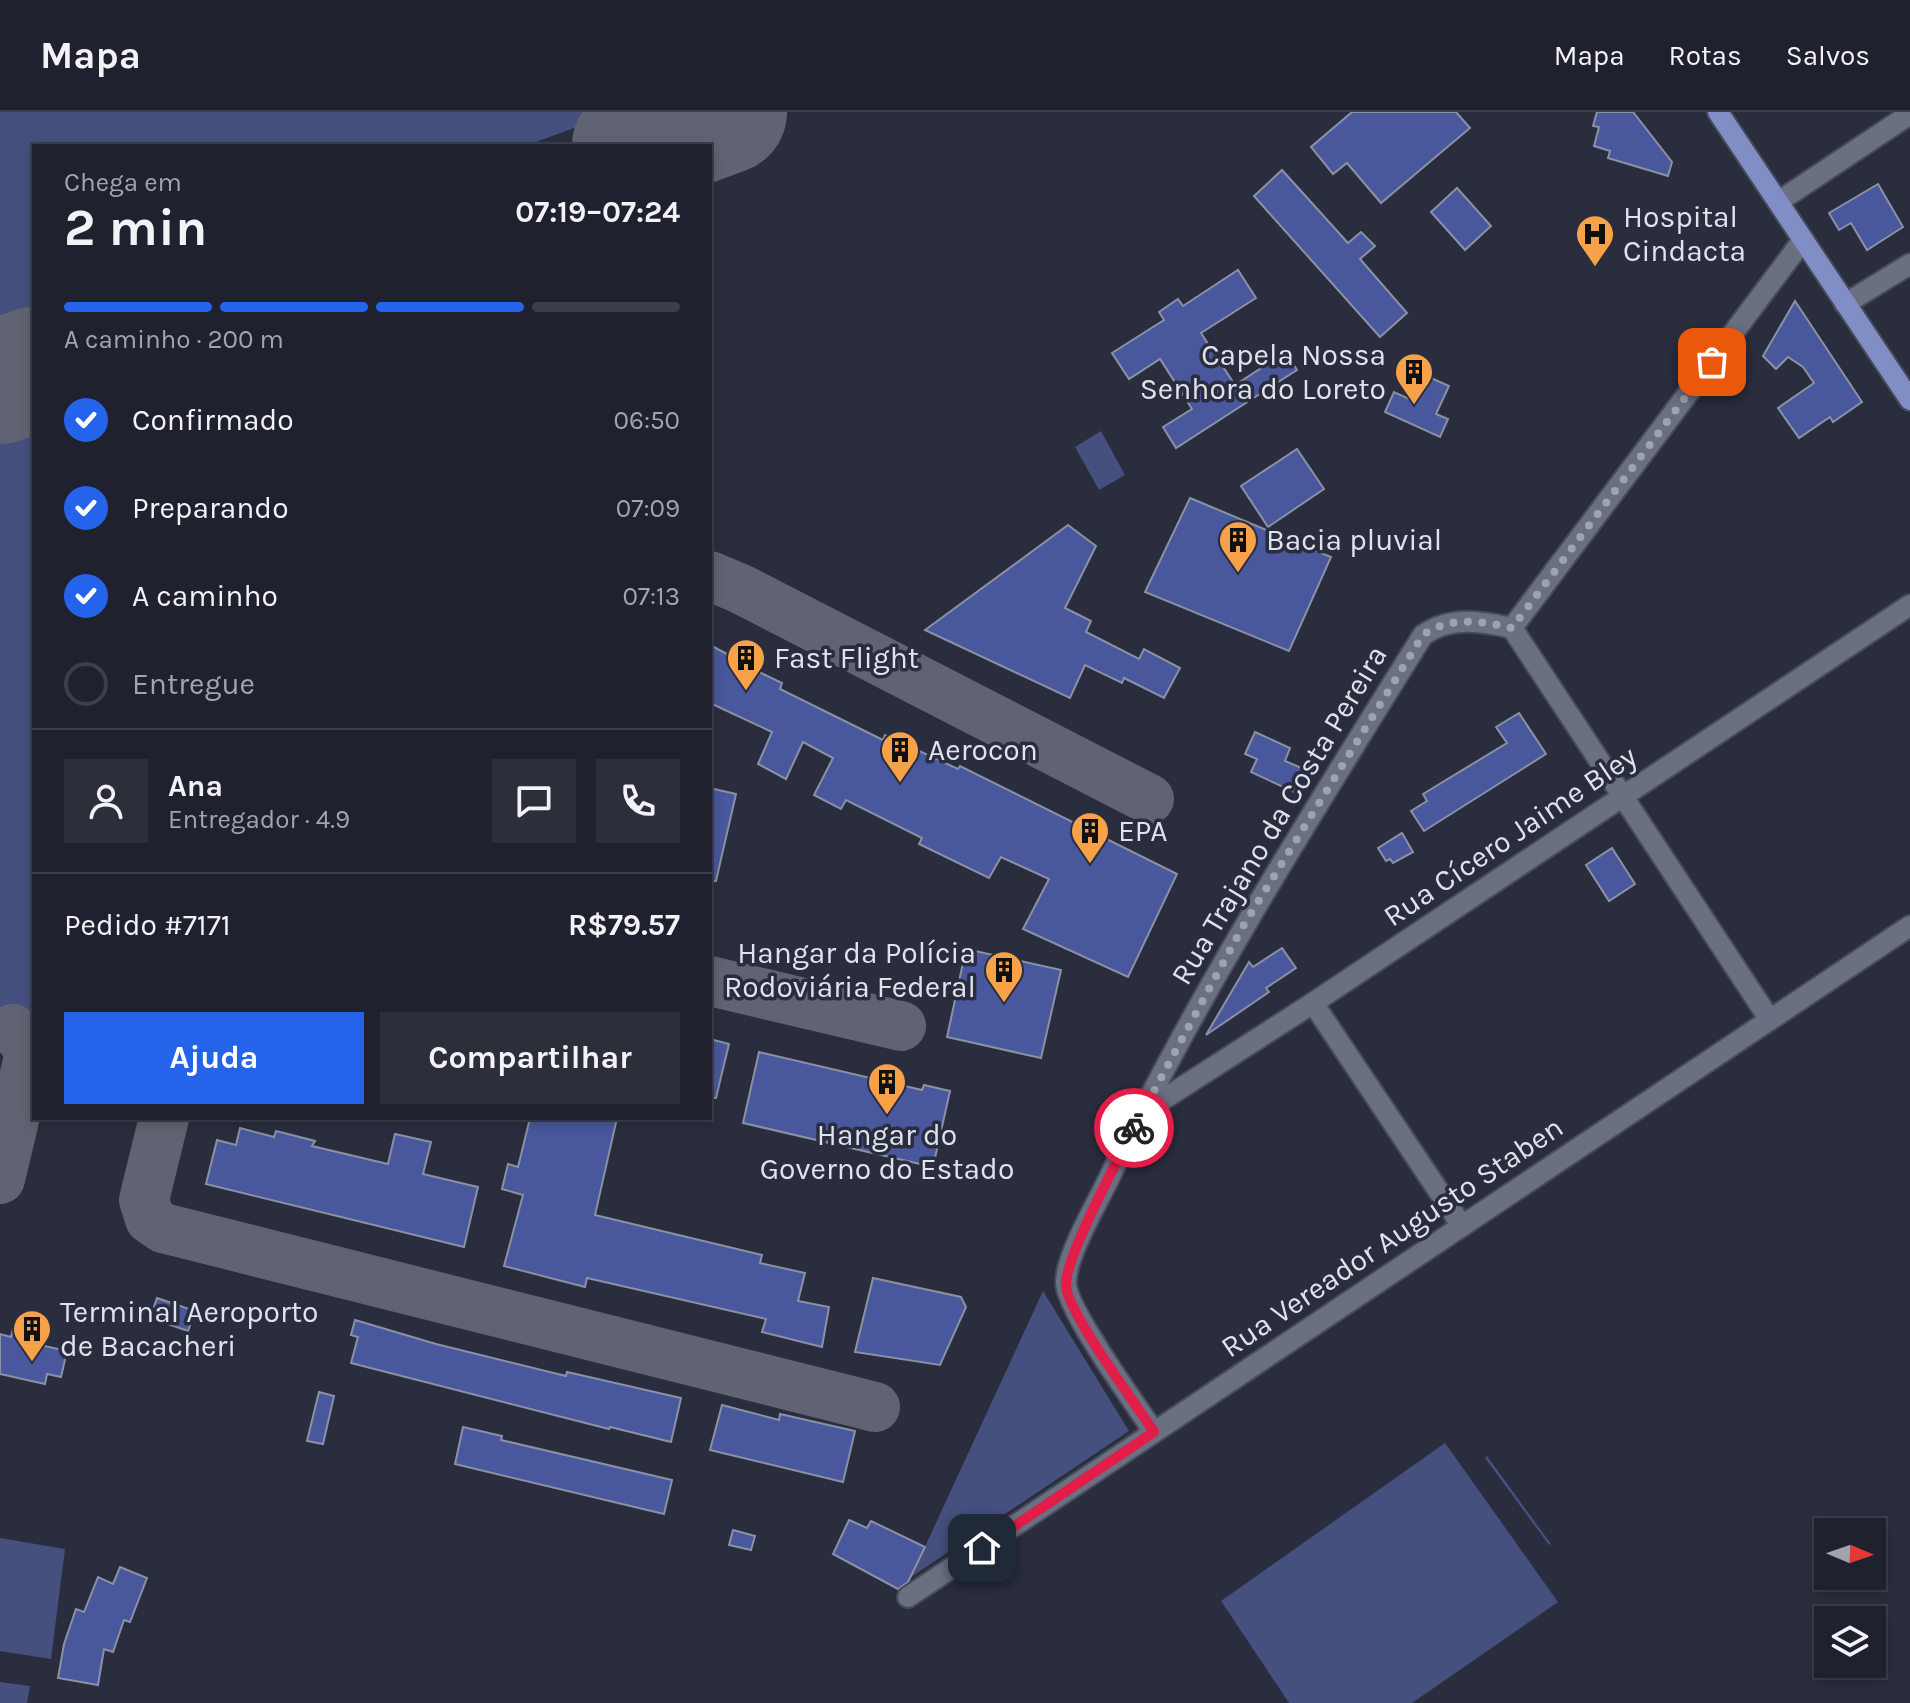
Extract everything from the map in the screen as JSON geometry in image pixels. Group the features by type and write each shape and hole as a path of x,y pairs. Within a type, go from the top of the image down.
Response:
{"main road":[{"path":"1718,112 1910,400"}],"street":[{"path":"1778,202 1910,114"},
{"path":"1770,1020 1512,628 1803,240"},
{"path":"1845,304 1910,264"},
{"name":"Rua Cícero Jaime Bley","path":"1142,1113 1313,1003 1910,605"},
{"name":"Rua Trajano da Costa Pereira","path":"1154,1432 1072,1307 1065,1282 1072,1256 1142,1113 1242,928 1423,635 1433,628 1467,622 1512,628"},
{"name":"Rua Vereador Augusto Staben","path":"908,1597 1910,926"},
{"path":"1313,1003 1462,1226"}],"shaded area":[{"path":"0,112 618,112 530,144 32,144 32,326 0,337"},
{"path":"32,418 32,1016 0,1008 0,431"},
{"path":"1101,431 1125,475 1099,490 1075,447"},
{"path":"1043,1291 1129,1431 911,1577"},
{"path":"1445,1443 1558,1602 1412,1703 1289,1703 1221,1601"},
{"path":"1487,1456 1551,1544 1485,1458"},
{"path":"0,1538 65,1549 51,1659 0,1651"},
{"path":"0,1682 30,1686 27,1703 0,1703"}],"building":[{"path":"1352,112 1456,112 1470,128 1381,203 1347,163 1333,174 1311,147"},
{"path":"1597,112 1633,112 1672,162 1668,176 1608,158 1610,151 1594,146 1599,127 1593,126"},
{"path":"1282,170 1348,243 1361,232 1375,246 1360,259 1407,313 1380,337 1254,196"},
{"path":"1878,184 1903,227 1867,250 1851,223 1839,230 1829,213"},
{"path":"1457,188 1491,226 1465,250 1431,212"},
{"path":"1238,270 1256,298 1201,333 1235,385 1286,352 1297,370 1176,448 1163,427 1192,409 1160,359 1129,379 1112,353 1164,320 1159,312 1178,299 1183,306"},
{"path":"1795,301 1862,402 1833,422 1830,417 1799,438 1778,408 1814,383 1803,367 1788,357 1776,369 1763,356"},
{"name":"Capela Nossa Senhora do Loreto","path":"1420,373 1449,386 1436,414 1448,419 1440,437 1385,412 1394,392 1409,399"},
{"path":"1297,449 1324,489 1268,527 1241,486"},
{"name":"Bacia pluvial","path":"1190,498 1331,557 1289,651 1145,592"},
{"path":"1068,525 1096,546 1065,608 1091,621 1086,632 1139,659 1144,649 1180,668 1164,698 1124,678 1122,683 1085,665 1070,698 925,630"},
{"path":"712,646 782,683 780,689 883,740 885,735 958,769 960,766 1177,874 1128,977 1023,929 1049,879 1001,857 989,878 919,844 922,838 846,800 841,809 814,795 833,758 803,742 786,779 758,764 772,732 712,704"},
{"path":"1519,713 1546,754 1424,831 1411,811 1427,801 1423,794 1507,743 1496,727"},
{"path":"1255,732 1290,748 1285,761 1304,769 1294,792 1251,772 1257,759 1245,754"},
{"path":"712,788 736,794 716,881 712,881"},
{"path":"1402,833 1413,852 1393,863 1390,859 1386,861 1378,848"},
{"path":"1612,848 1635,884 1609,901 1586,865"},
{"path":"1282,948 1296,968 1266,988 1269,992 1206,1035 1249,962 1253,967"},
{"name":"Hangar da Polícia Rodoviária Federal","path":"966,949 1061,970 1041,1058 947,1037"},
{"path":"712,1040 729,1044 716,1098 712,1098"},
{"path":"759,1052 922,1090 924,1085 950,1091 933,1167 743,1123"},
{"path":"530,1120 617,1120 595,1215 762,1255 760,1263 805,1273 798,1301 829,1307 822,1347 762,1332 766,1319 587,1278 585,1287 504,1266 523,1195 502,1189 508,1164 518,1167"},
{"path":"240,1128 274,1137 276,1131 315,1141 312,1146 388,1164 395,1134 431,1142 423,1174 478,1187 464,1247 206,1184 217,1140 236,1145"},
{"path":"873,1278 961,1297 966,1307 940,1365 855,1352"},
{"path":"157,1298 195,1311 188,1331 150,1318"},
{"path":"355,1320 436,1344 566,1376 567,1372 681,1398 671,1442 351,1363 358,1337 351,1335"},
{"name":"Terminal Aeroporto de Bacacheri","path":"13,1329 42,1335 40,1345 67,1351 61,1377 47,1374 45,1384 0,1374 0,1334 11,1337"},
{"path":"319,1392 334,1396 323,1444 307,1441"},
{"path":"722,1405 779,1420 780,1414 855,1431 843,1482 710,1450"},
{"path":"463,1427 502,1436 501,1440 672,1480 664,1514 455,1464"},
{"path":"849,1520 867,1528 871,1521 925,1547 908,1582 898,1589 833,1554"},
{"path":"733,1530 755,1536 751,1550 729,1545"},
{"path":"120,1567 147,1578 130,1622 124,1620 113,1652 104,1649 98,1685 58,1678 64,1644 76,1609 84,1612 98,1577 113,1584"}],"taxiway":[{"path":"712,577 1149,799"},
{"path":"712,981 901,1026"},
{"path":"0,1179 29,1057 25,1043 13,1029"},
{"path":"164,1120 144,1200 150,1219 163,1228 875,1407"}],"runway":[{"path":"639,144 725,112"},
{"path":"0,382 32,370"}],"way so far":[{"path":"1134,1128 1242,928 1423,635 1433,628 1451,623 1489,623 1512,628 1712,362"}],"place":[{"name":"Hospital Cindacta","path":"1595,268"},
{"name":"Capela Nossa Senhora do Loreto","path":"1414,406"},
{"name":"Bacia pluvial","path":"1238,574"},
{"name":"Fast Flight","path":"746,692"},
{"name":"Aerocon","path":"900,784"},
{"name":"EPA","path":"1090,865"},
{"name":"Hangar da Polícia Rodoviária Federal","path":"1004,1004"},
{"name":"Hangar do Governo do Estado","path":"887,1116"},
{"name":"Terminal Aeroporto de Bacacheri","path":"32,1363"}],"route":[{"path":"982,1548 1154,1432 1072,1307 1065,1282 1072,1256 1134,1128"}]}
